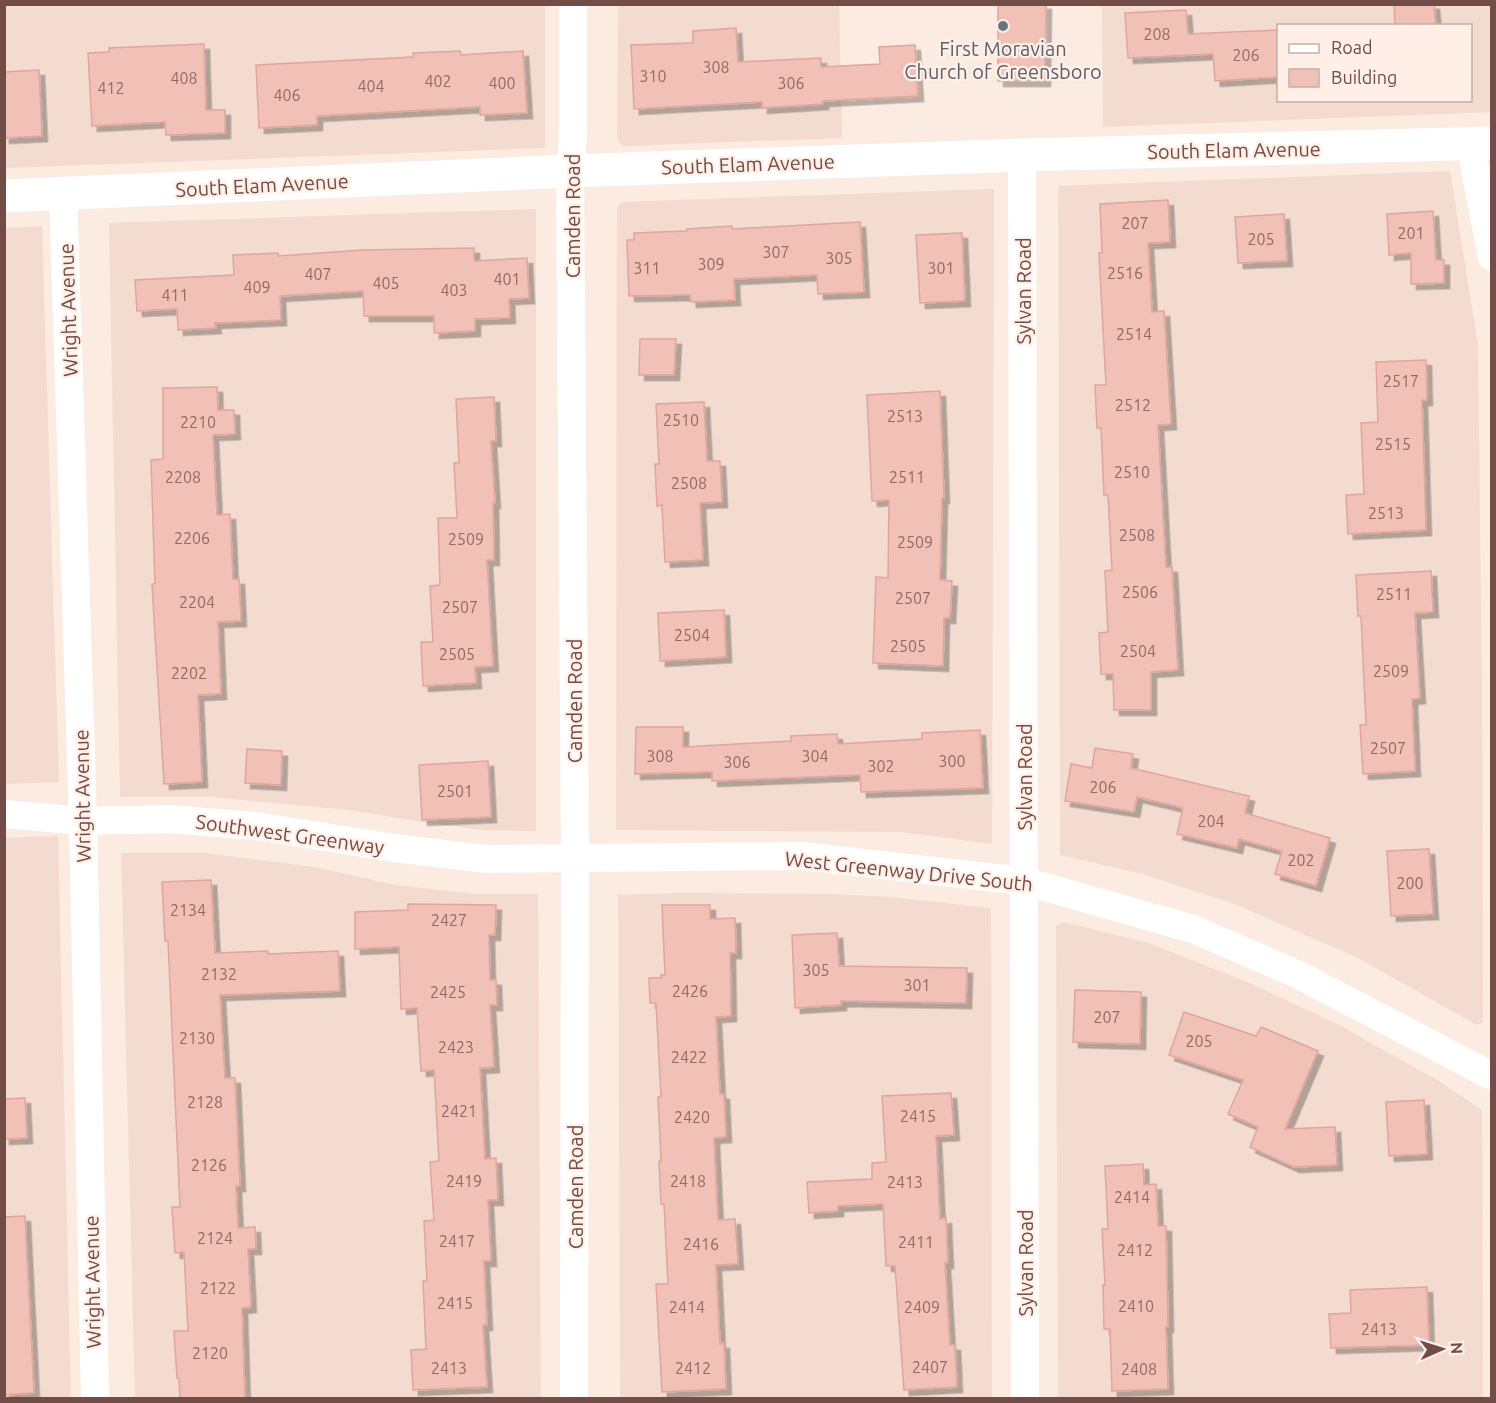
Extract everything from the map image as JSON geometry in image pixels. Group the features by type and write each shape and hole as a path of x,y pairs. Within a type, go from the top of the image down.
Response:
{"street":[{"name":"Camden Road","path":"573,4 573,137 570,171 575,858 574,1398"},
{"name":"South Elam Avenue","path":"4,196 570,171 1022,155 1481,143"},
{"path":"1481,143 1491,257"},
{"name":"Sylvan Road","path":"1022,155 1025,1398"},
{"name":"Wright Avenue","path":"63,194 83,821 95,1398"},
{"name":"Southwest Greenway","path":"4,814 83,821 170,819 256,826 394,848 486,859 575,858"},
{"name":"West Greenway Drive South","path":"575,858 802,856 1024,881 1194,929 1299,975 1491,1076"}],"shaded area":[{"path":"4,5 545,5 545,148 5,168"},
{"path":"618,5 839,5 842,138 623,146 617,140"},
{"path":"1102,5 1491,5 1491,112 1103,127"},
{"path":"1450,171 1478,344 1483,1022 1477,1025 1358,958 1237,905 1143,874 1060,855 1058,186"},
{"path":"994,189 992,844 902,832 616,830 617,208 622,202"},
{"path":"536,209 536,831 482,830 349,810 211,797 120,797 109,223"},
{"path":"42,226 59,782 5,784 5,228"},
{"path":"58,836 71,1398 5,1398 4,838"},
{"path":"121,853 204,853 315,867 395,885 474,894 538,894 541,1398 135,1398"},
{"path":"829,894 891,897 991,908 992,1398 620,1398 618,895"},
{"path":"1063,922 1149,943 1252,984 1337,1024 1437,1080 1482,1110 1483,1398 1058,1398 1056,926"}],"building":[{"path":"998,4 1046,4 1045,81 998,81"},
{"path":"1394,4 1434,4 1436,24 1395,24"},
{"path":"1186,10 1188,34 1277,30 1277,77 1215,81 1213,54 1128,58 1125,13"},
{"path":"736,28 738,62 821,58 821,67 880,64 879,47 915,45 918,96 823,101 823,104 762,108 762,102 634,109 631,45 693,43 693,31"},
{"path":"204,44 206,110 225,110 225,133 166,135 165,122 92,126 88,53 109,52 109,48"},
{"path":"460,51 461,55 523,51 527,113 480,115 480,107 317,116 317,125 259,128 256,65 413,57 413,53"},
{"path":"39,70 42,136 4,138 4,72"},
{"path":"1168,200 1170,242 1148,243 1152,312 1164,311 1171,424 1158,425 1166,567 1172,567 1178,670 1151,672 1151,710 1114,710 1113,674 1101,674 1099,633 1108,632 1105,571 1112,570 1108,495 1104,495 1101,428 1097,428 1095,385 1106,385 1099,253 1102,253 1100,204"},
{"path":"1433,211 1436,260 1444,260 1444,283 1411,284 1411,253 1389,255 1387,214"},
{"path":"1284,214 1287,261 1238,263 1235,217"},
{"path":"860,222 864,292 818,294 817,275 734,279 735,300 691,302 690,295 629,296 627,240 634,240 634,233 732,226 732,229"},
{"path":"962,233 965,301 920,303 916,235"},
{"path":"474,248 474,261 527,258 529,298 509,299 510,318 475,319 475,331 434,333 434,316 364,316 363,291 280,296 281,320 215,323 216,328 178,330 177,309 137,311 135,280 234,275 233,255 278,253 278,256 363,250"},
{"path":"640,339 676,339 674,375 639,375"},
{"path":"1426,360 1427,400 1422,400 1426,530 1348,534 1346,495 1364,494 1361,423 1378,422 1376,362"},
{"path":"217,387 218,410 234,410 235,434 213,435 217,515 230,514 233,579 239,579 241,621 218,622 221,694 198,695 202,782 164,784 152,584 155,584 151,460 163,459 163,388"},
{"path":"940,391 944,498 942,498 940,580 952,581 950,618 944,618 943,666 873,663 876,577 888,578 889,500 872,501 867,395"},
{"path":"494,397 496,441 491,441 495,503 493,503 494,560 487,560 493,666 475,667 476,683 423,686 421,642 433,642 430,586 440,585 438,518 457,518 454,463 459,463 456,399"},
{"path":"704,402 707,461 720,461 722,502 700,503 703,560 665,562 662,505 657,506 655,464 659,464 656,404"},
{"path":"1431,571 1433,612 1415,613 1420,698 1412,699 1415,771 1363,774 1360,725 1366,725 1361,616 1358,616 1356,575"},
{"path":"724,610 726,657 660,661 658,613"},
{"path":"636,727 683,727 683,747 791,741 791,736 837,734 838,744 922,739 922,733 980,730 983,788 861,792 860,775 712,781 712,772 635,774"},
{"path":"1095,748 1133,754 1131,768 1249,796 1245,813 1330,838 1316,886 1275,874 1282,851 1239,839 1237,848 1177,834 1183,808 1137,797 1134,812 1065,801 1071,764 1092,768"},
{"path":"247,749 282,751 281,785 245,783"},
{"path":"488,761 491,817 422,820 419,765"},
{"path":"1429,849 1433,914 1391,916 1387,851"},
{"path":"211,880 215,953 268,951 268,954 338,951 340,991 220,995 225,1078 235,1078 240,1186 236,1186 238,1228 255,1227 256,1249 248,1249 251,1307 242,1308 245,1398 180,1398 179,1378 177,1378 174,1331 188,1331 184,1252 175,1253 172,1207 180,1207 168,941 165,941 162,882"},
{"path":"408,904 496,905 495,935 489,935 490,980 496,980 497,1005 490,1005 494,1067 480,1068 485,1159 496,1158 498,1200 488,1200 491,1261 484,1261 487,1325 483,1325 487,1387 413,1390 411,1350 426,1349 423,1281 427,1281 424,1221 434,1220 430,1162 439,1161 434,1070 421,1071 417,1008 401,1009 399,947 355,949 355,912 408,910"},
{"path":"662,905 710,905 710,919 735,918 736,953 730,953 731,1016 716,1017 720,1094 724,1094 726,1137 714,1138 718,1220 735,1219 738,1264 716,1265 720,1344 724,1343 726,1389 662,1392 656,1284 668,1284 664,1204 661,1204 659,1161 661,1161 658,1097 661,1097 656,1003 650,1003 649,978 661,978 661,975 665,975"},
{"path":"837,933 839,966 967,968 966,1003 841,1001 841,1005 795,1008 792,935"},
{"path":"1075,990 1141,992 1140,1044 1073,1042"},
{"path":"1184,1012 1256,1036 1261,1027 1318,1051 1285,1129 1335,1127 1337,1165 1294,1167 1250,1147 1258,1127 1228,1114 1243,1080 1169,1055"},
{"path":"951,1093 954,1135 936,1136 940,1219 946,1218 948,1263 945,1263 950,1345 955,1345 957,1387 904,1390 895,1266 886,1266 883,1204 838,1206 838,1211 809,1213 807,1182 872,1179 872,1163 886,1162 882,1096"},
{"path":"25,1098 27,1138 4,1139 4,1099"},
{"path":"1424,1100 1427,1154 1389,1156 1386,1102"},
{"path":"1143,1164 1144,1185 1156,1184 1158,1226 1166,1226 1168,1389 1112,1391 1110,1329 1104,1329 1103,1285 1105,1285 1102,1229 1108,1229 1105,1166"},
{"path":"25,1216 34,1393 4,1395 4,1217"},
{"path":"1427,1287 1429,1345 1331,1348 1329,1314 1351,1313 1350,1290"}],"place":[{"name":"First Moravian Church of Greensboro","path":"1003,26"}]}
